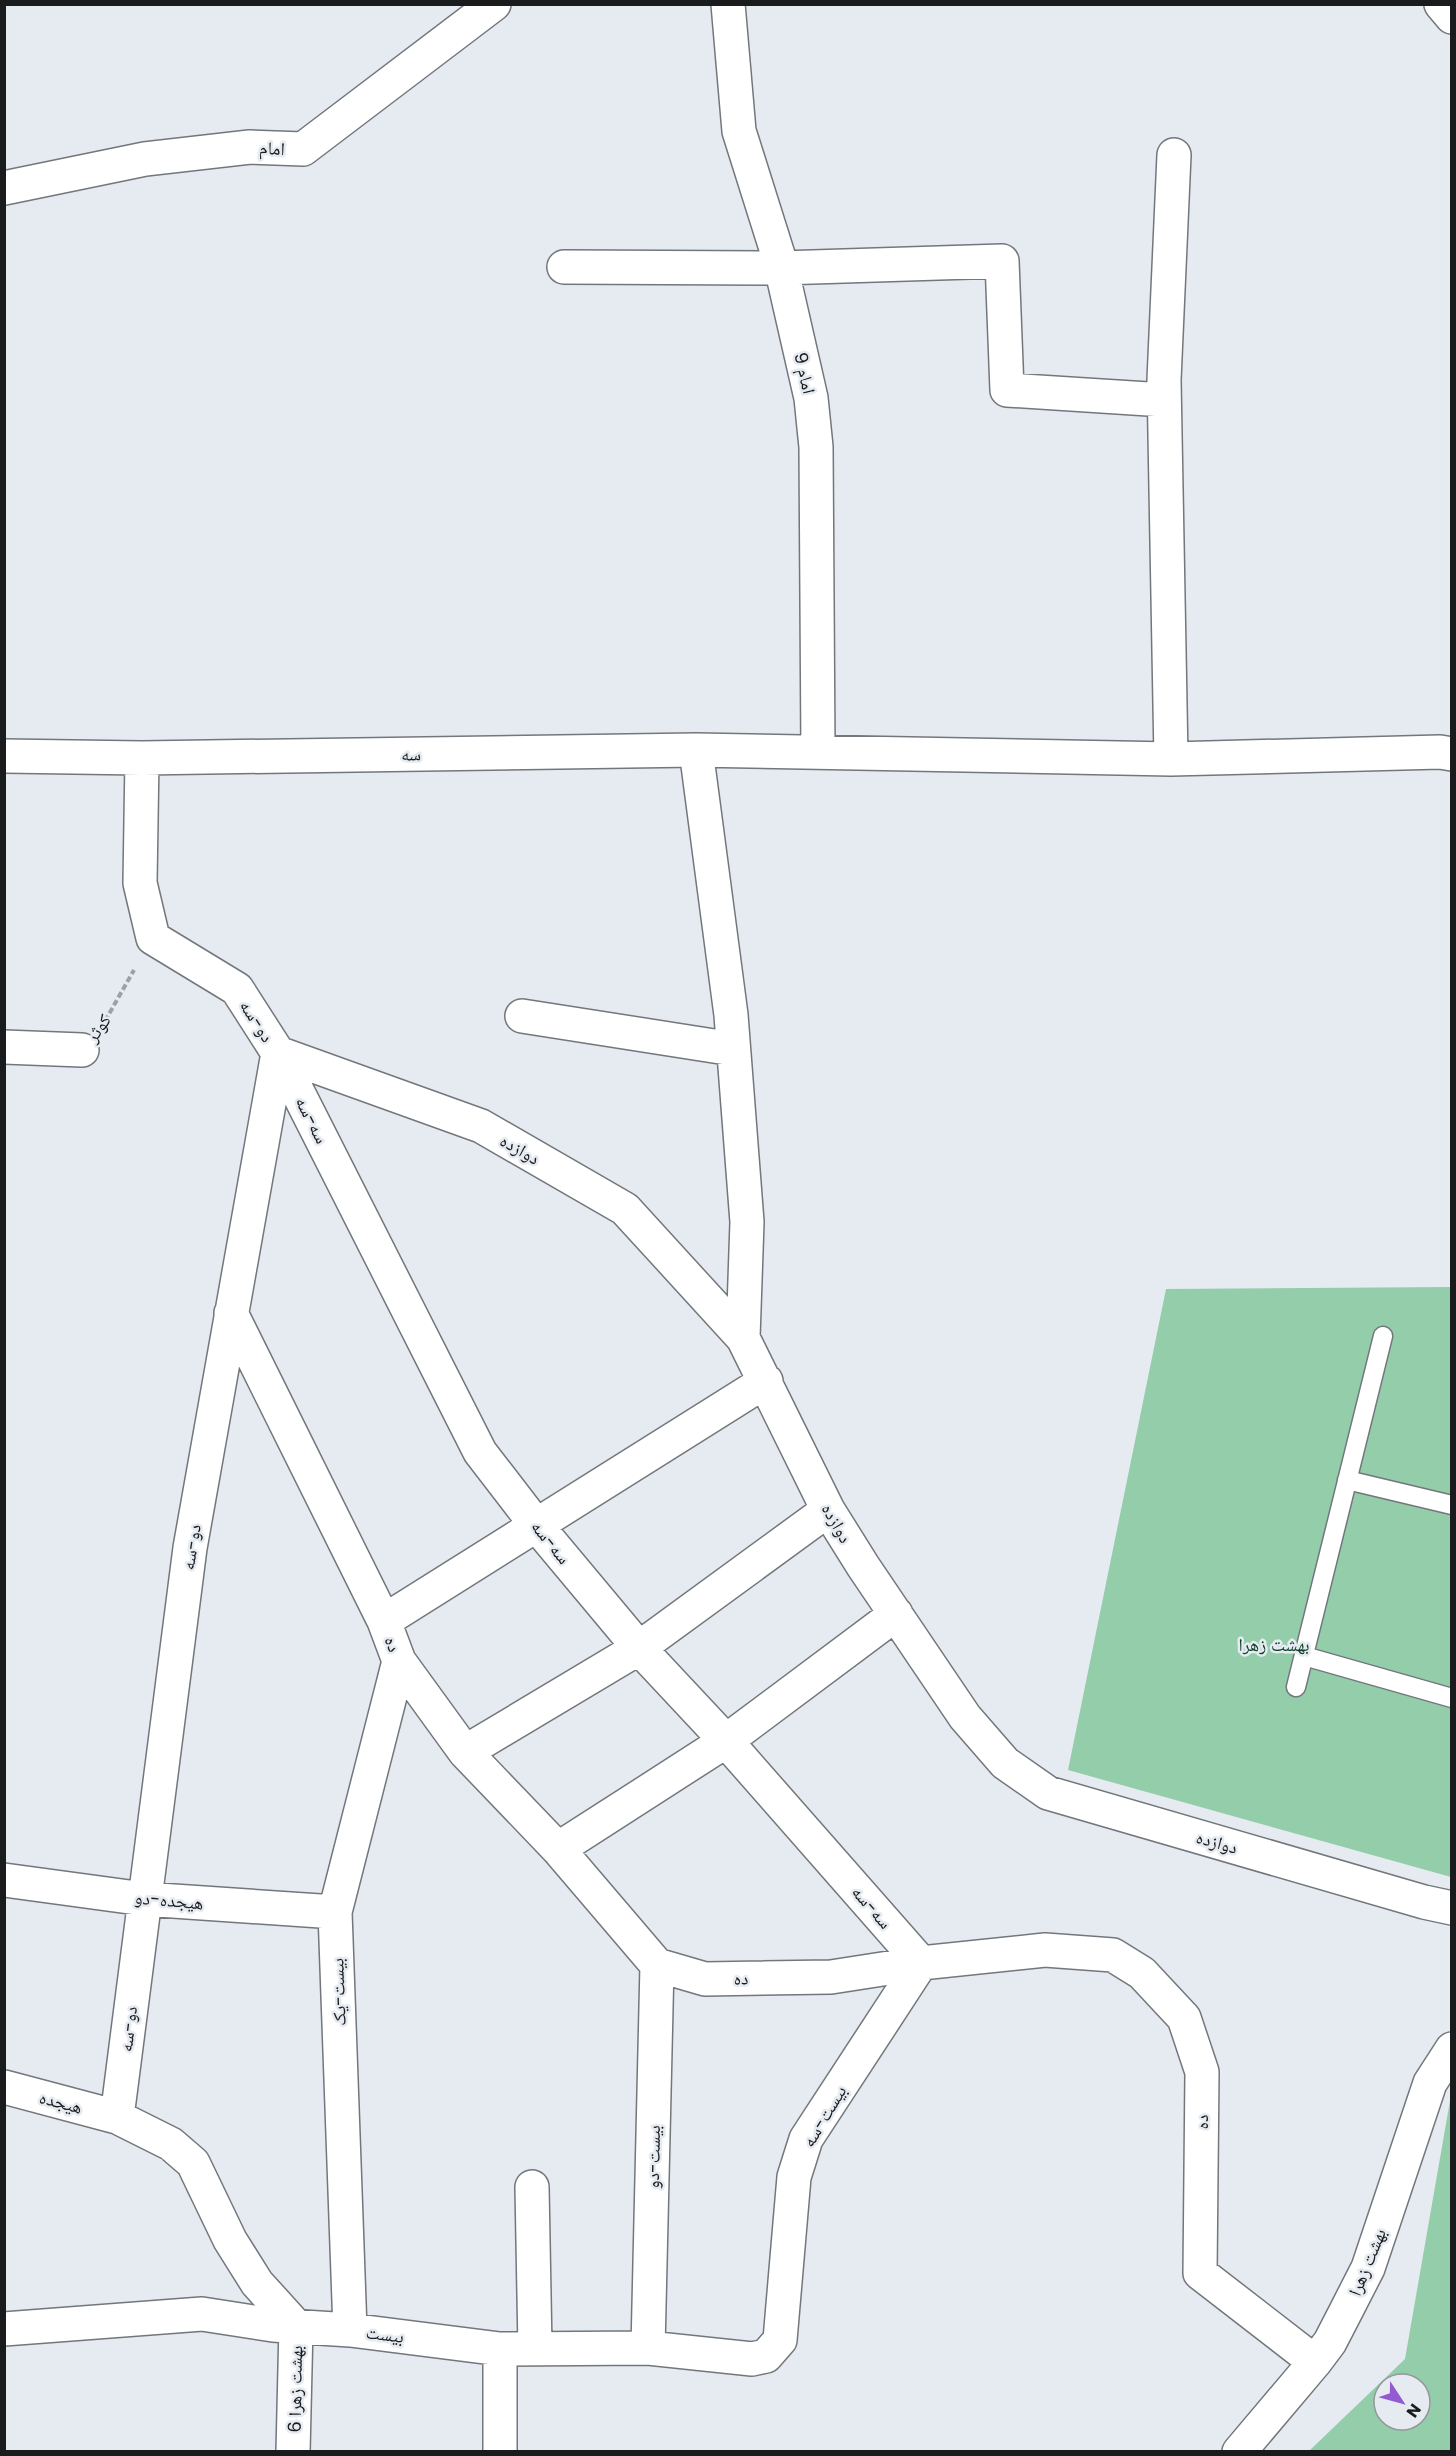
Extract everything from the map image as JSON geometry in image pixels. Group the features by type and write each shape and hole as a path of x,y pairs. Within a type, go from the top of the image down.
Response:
{"street":[{"name":"امام","path":"4,188 145,159 250,147 303,149 494,4"},
{"name":"امام 9","path":"728,4 739,131 781,268 811,398 816,447 818,750"},
{"path":"1440,4 1452,17"},
{"path":"1171,759 1164,400 1174,155"},
{"path":"564,267 781,268 1002,261 1007,390 1164,400"},
{"path":"696,750 731,1015 747,1222 743,1338"},
{"name":"سه","path":"4,756 142,758 696,750 818,750 1171,759 1440,752 1452,754"},
{"path":"142,758 140,883 153,938"},
{"name":"دو-سه","path":"117,2117 190,1548 278,1053 237,989 153,938"},
{"path":"522,1016 733,1049"},
{"name":"کوثر","path":"4,1047 82,1050"},
{"name":"دوازده","path":"278,1053 481,1126 625,1209 743,1338 828,1510 965,1717 1005,1763 1048,1793 1424,1902 1452,1908"},
{"name":"سه-سه","path":"278,1053 480,1452 537,1526 639,1648 726,1741 921,1964"},
{"name":"ده","path":"231,1313 384,1621 399,1661 465,1752 558,1849 657,1965 705,1979 831,1977 1045,1950 1113,1955 1142,1973 1184,2018 1202,2072 1200,2273 1315,2362"},
{"path":"384,1621 766,1381"},
{"path":"465,1752 639,1648 828,1510"},
{"path":"558,1849 726,1741 896,1614"},
{"name":"بیست-یک","path":"350,2330 335,1912 399,1661"},
{"name":"هیجده-دو","path":"4,1880 144,1899 335,1912"},
{"name":"بیست-سه","path":"766,2356 780,2340 794,2177 806,2139 921,1964"},
{"name":"بیست-دو","path":"648,2348 657,1965"},
{"name":"بهشت زهرا","path":"1239,2451 1330,2342 1368,2268 1430,2083 1452,2049"},
{"name":"هیجده","path":"4,2087 117,2117"},
{"path":"117,2117 171,2144 194,2163 230,2240 257,2283 296,2326"},
{"path":"532,2187 536,2349"},
{"name":"بیست","path":"4,2329 202,2314 273,2325 350,2330 500,2349 648,2348 752,2359 766,2356"},
{"name":"بهشت زهرا 6","path":"293,2451 296,2326"},
{"path":"500,2349 500,2451"}],"lane":[{"path":"1296,1687 1383,1336"},
{"path":"1347,1479 1452,1505"},
{"path":"1304,1656 1452,1698"}],"path":[{"name":"کوثر","path":"82,1050 102,1027 153,938"}],"green space":[{"name":"بهشت زهرا","path":"1451,1287 1451,1877 1068,1770 1166,1289"},
{"path":"1451,2095 1451,2451 1309,2451 1372,2391 1372,2432 1432,2432 1432,2372 1391,2372 1405,2359"}]}
